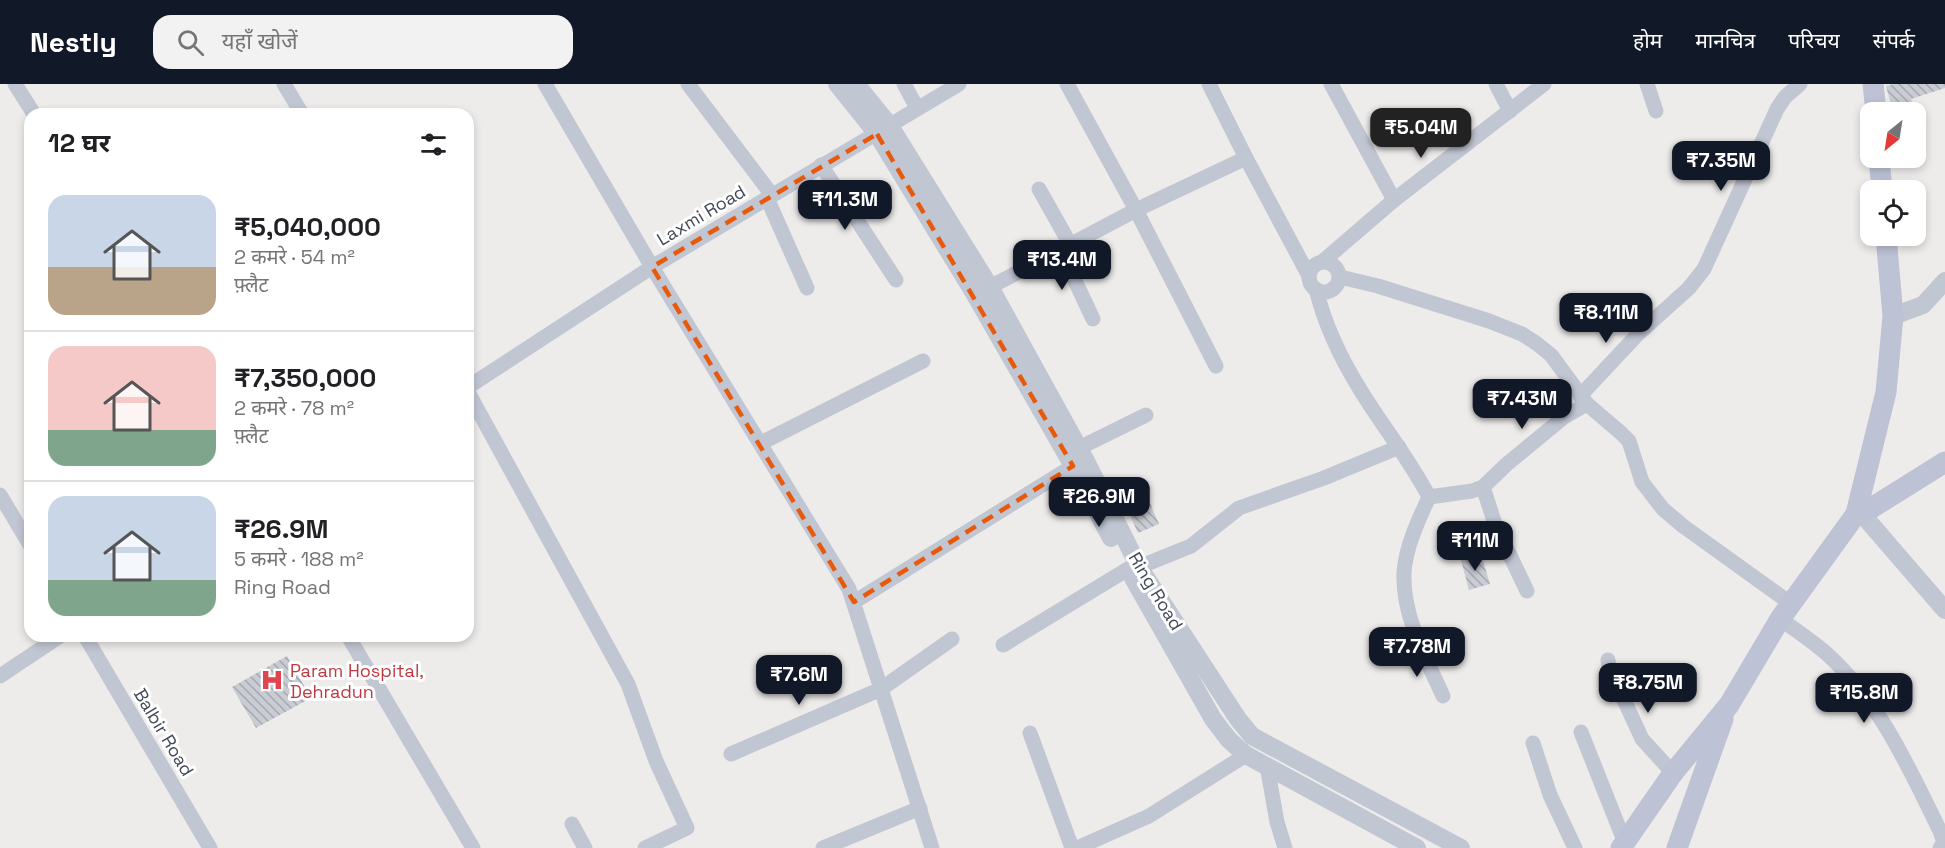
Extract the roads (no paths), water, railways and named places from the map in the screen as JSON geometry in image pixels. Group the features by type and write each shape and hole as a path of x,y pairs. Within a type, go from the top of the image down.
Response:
{"main road":[{"path":"1874,84 1875,102"},
{"path":"1859,514 1886,392 1893,316 1887,246"},
{"path":"1623,845 1673,773 1729,705 1785,611 1859,514 1945,462"},
{"path":"1677,848 1729,705"}],"street":[{"path":"15,84 30,108"},
{"path":"284,84 298,108"},
{"path":"545,84 652,267 849,589 932,848"},
{"path":"688,84 769,197 807,288"},
{"name":"Ring Road","path":"837,84 884,130 990,288 1078,448 1133,568 1252,736 1461,848"},
{"name":"Ring Road","path":"856,84 1133,568 1213,718 1229,740 1246,754 1417,848"},
{"path":"904,84 917,108"},
{"name":"Laxmi Road","path":"474,383 652,267 959,84"},
{"path":"1067,84 1136,210 1216,366"},
{"path":"1228,84 1212,88 1246,158 1313,283 1334,343 1361,392 1419,477 1429,497 1409,547 1404,573 1406,598 1412,623 1443,696"},
{"path":"1331,84 1394,200"},
{"path":"1496,84 1510,111"},
{"path":"1313,283 1312,268 1394,200 1544,84"},
{"path":"1647,84 1656,111"},
{"path":"1429,497 1483,487 1583,400 1638,334 1689,288 1704,269 1777,109 1785,97 1800,84"},
{"path":"990,288 1065,246 1246,158"},
{"path":"821,165 896,280"},
{"path":"1039,189 1065,246 1093,319"},
{"path":"1313,283 1329,291 1336,286 1340,277 1336,267 1328,262 1322,262"},
{"path":"1340,277 1378,286 1490,321 1522,334 1551,355 1583,400 1629,441 1642,482 1663,509 1785,611 1810,640 1852,680 1896,743 1940,831 1943,845"},
{"path":"1893,316 1923,305 1945,281"},
{"path":"760,443 923,361"},
{"path":"474,403 628,684 656,761 687,828 645,848"},
{"path":"1078,448 1146,415"},
{"path":"1003,645 1133,568 1191,546 1239,508 1324,478 1398,447"},
{"path":"854,602 1073,466"},
{"path":"1483,487 1495,524 1527,591"},
{"path":"0,495 24,535"},
{"path":"1859,514 1943,606"},
{"path":"731,754 881,689 952,639"},
{"path":"0,676 51,642"},
{"name":"Balbir Road","path":"89,642 210,848"},
{"path":"352,642 474,848"},
{"path":"1608,660 1609,667 1642,739 1673,773"},
{"path":"1581,732 1623,845"},
{"path":"1030,733 1072,848"},
{"path":"1533,743 1550,795 1575,848"},
{"path":"1077,848 1157,811 1246,754"},
{"path":"1267,766 1277,822 1285,848"},
{"path":"824,848 920,808"},
{"path":"572,824 585,848"}],"place":[{"name":"Param Hospital, Dehradun","path":"272,680"}]}
